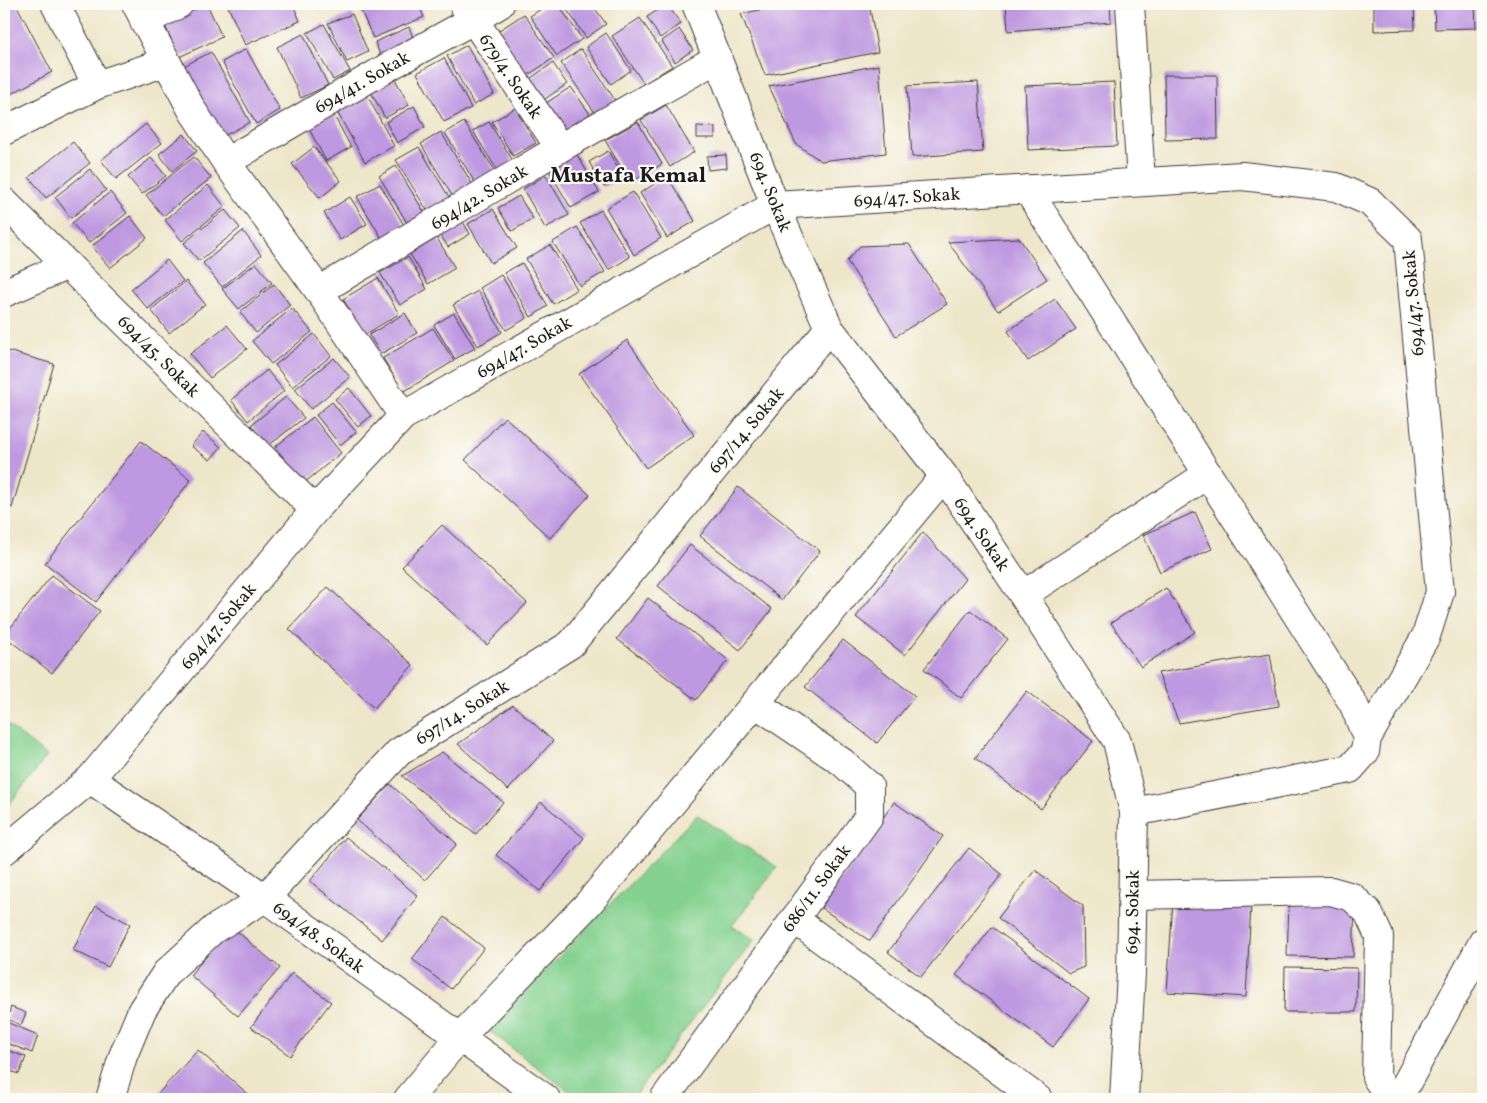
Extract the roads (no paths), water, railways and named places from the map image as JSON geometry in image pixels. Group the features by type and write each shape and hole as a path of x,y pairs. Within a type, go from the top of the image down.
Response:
{"street":[{"path":"55,4 97,85"},
{"path":"179,4 140,13 192,110 226,162 403,416"},
{"name":"694/41. Sokak","path":"226,162 395,63 468,12 500,4"},
{"name":"694. Sokak","path":"696,4 775,205 829,328 944,476 1117,741 1134,812 1131,973 1124,1099"},
{"path":"1130,4 1141,182"},
{"name":"679/4. Sokak","path":"468,12 560,148"},
{"name":"694/42. Sokak","path":"318,292 560,148 718,58"},
{"path":"4,131 97,85 166,62"},
{"name":"694/47. Sokak","path":"4,851 90,779 314,510 403,416 775,205 1242,176 1336,187 1370,202 1408,239 1440,592 1426,636 1367,738 1365,752 1350,769 1134,812"},
{"path":"1027,189 1354,705 1367,738"},
{"name":"694/45. Sokak","path":"4,202 314,510"},
{"path":"4,294 68,265"},
{"name":"697/14. Sokak","path":"110,1099 123,1056 142,1010 166,973 214,928 265,898 399,752 571,644 829,328"},
{"path":"1023,595 1208,474"},
{"path":"408,1099 459,1038 588,904 944,476"},
{"name":"686/11. Sokak","path":"664,1099 869,816 869,786 842,762 755,703"},
{"name":"694/48. Sokak","path":"90,779 265,898 546,1099"},
{"path":"1132,895 1331,891 1352,897 1368,912 1379,936 1376,1077 1391,1099"},
{"path":"794,919 1038,1099"},
{"path":"1398,1099 1483,942"}],"district":[{"name":"Mustafa Kemal","path":"628,174"}]}
